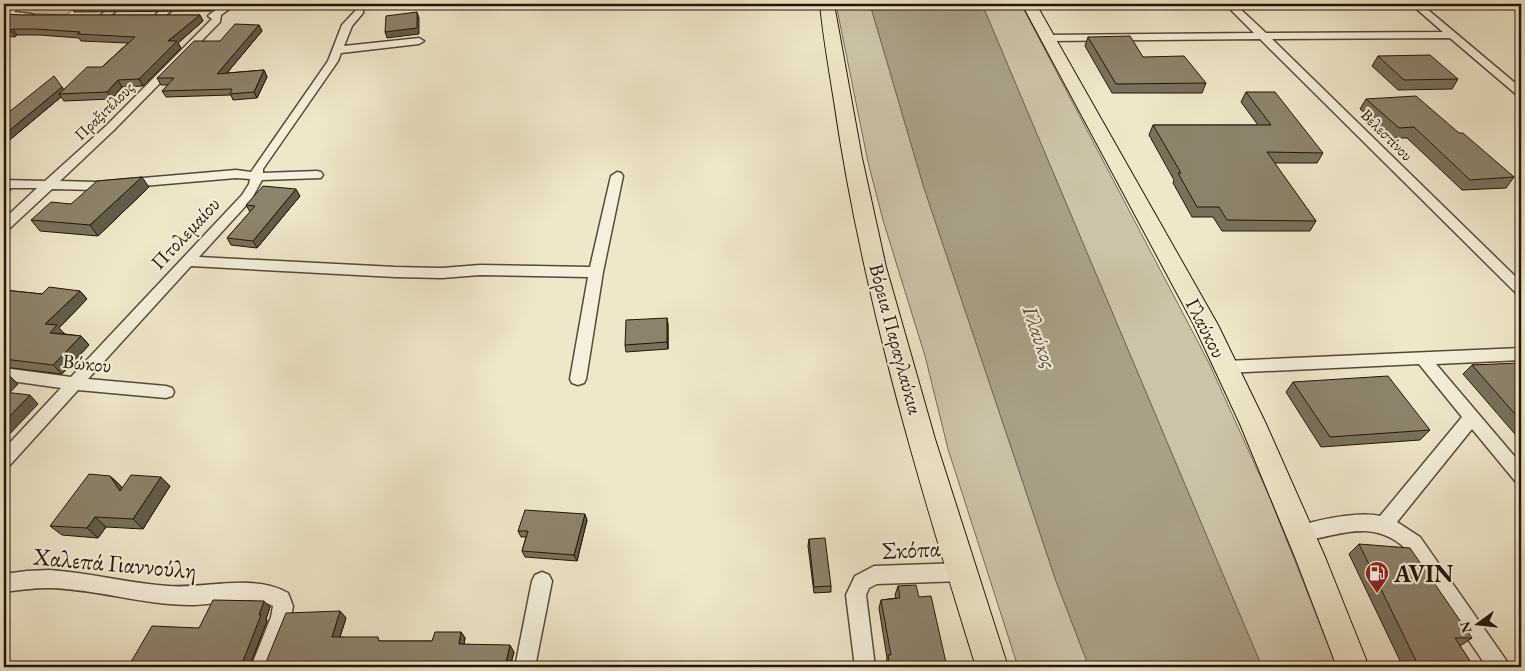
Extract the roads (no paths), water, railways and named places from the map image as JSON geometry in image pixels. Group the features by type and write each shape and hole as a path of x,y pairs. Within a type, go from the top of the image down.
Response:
{"main road":[{"name":"Βόρεια Παραγλαύκια","path":"827,4 856,179 874,256 906,382 992,667"},
{"name":"Γλαύκου","path":"1029,4 1195,304 1226,367 1253,424 1300,534 1353,667"}],"street":[{"path":"17,4 10,9 8,12 10,14 24,17 46,17"},
{"path":"118,4 99,17 122,16"},
{"path":"175,4 154,16 176,16"},
{"name":"Πραξιτέλους","path":"4,226 116,123 217,20 217,17 207,16 231,4"},
{"name":"Βελεστίνου","path":"1230,4 1521,290"},
{"path":"1416,4 1521,93"},
{"name":"Πτολεμαίου","path":"4,460 252,189 256,180 257,169 333,61 347,25 360,11"},
{"path":"1048,38 1452,35"},
{"path":"338,50 419,41"},
{"path":"4,184 96,186 236,174 271,177 317,175"},
{"path":"578,379 596,272 616,176"},
{"path":"187,261 395,272 442,273 489,270 596,272"},
{"path":"1226,367 1521,354"},
{"path":"1423,359 1521,476"},
{"name":"Βώκου","path":"4,374 74,384 166,392"},
{"path":"1384,526 1472,417"},
{"path":"1300,534 1367,522 1384,526 1407,538 1413,543 1499,667"},
{"name":"Σκόπα","path":"865,667 856,595 862,582 874,575 962,572"},
{"name":"Χαλεπά Γιαννούλη","path":"4,582 24,579 52,579 166,596 260,593 273,595 281,600 283,606 281,617 261,667"},
{"path":"525,667 542,581"}],"water":[{"name":"Γλαύκος","path":"870,4 982,4 1262,667 1089,667 1056,581 924,188"}],"place":[{"name":"AVIN","path":"1377,594"}]}
